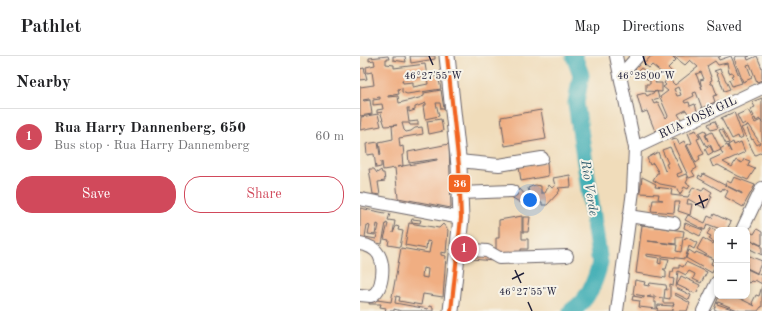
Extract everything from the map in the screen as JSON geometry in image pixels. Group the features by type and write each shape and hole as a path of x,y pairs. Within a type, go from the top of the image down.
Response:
{"main road":[{"path":"447,56 459,161 461,218 452,311"}],"street":[{"path":"616,56 635,148 633,190 617,311"},
{"path":"621,75 638,56"},
{"name":"RUA JOSÉ GIL","path":"635,148 762,88"},
{"path":"459,161 499,165 542,158"},
{"path":"743,227 762,188"},
{"path":"460,193 512,191"},
{"path":"360,199 461,218"},
{"path":"629,216 674,223"},
{"path":"360,244 374,250 379,255 382,264 381,281 378,292 371,296 360,295"},
{"path":"458,249 487,251 499,258 567,256"},
{"path":"703,311 714,288"}],"building":[{"path":"388,56 389,59 386,59 386,64 394,65 394,68 425,64 427,76 402,80 403,83 413,82 413,87 428,84 427,77 438,76 441,89 407,94 402,92 402,88 398,89 399,94 388,97 398,96 399,103 424,96 424,93 441,90 444,109 441,109 440,103 436,103 439,116 425,119 423,106 426,105 426,103 415,107 415,110 409,112 409,108 407,108 409,122 418,121 418,125 402,123 404,130 406,132 422,127 423,134 399,138 400,147 403,146 403,166 437,160 409,163 408,152 449,144 451,208 398,198 395,168 383,170 381,162 381,167 376,168 374,154 367,155 366,144 378,142 381,155 379,142 393,139 392,126 397,125 385,126 381,114 382,112 377,113 377,110 383,109 382,104 373,105 373,100 380,99 380,97 363,100 370,100 372,114 360,116 360,87 374,85 372,72 367,73 366,67 375,65 374,60 369,61 369,58"},
{"path":"393,56 405,56 406,62 393,60"},
{"path":"410,56 435,56 435,59 411,63"},
{"path":"651,56 672,56 676,60 668,68 673,73 668,78 652,65 649,68 644,64"},
{"path":"673,56 721,56 718,58 719,60 731,56 742,83 732,86 729,80 733,78 731,76 733,75 732,72 729,73 727,63 718,65 715,61 707,66 712,80 710,81 711,84 713,84 717,95 713,96 715,102 702,108 696,92 693,93 694,96 684,101 685,103 689,102 690,106 695,104 697,111 689,115 686,110 678,114 681,119 655,131 647,111 642,113 637,95 645,93 647,96 657,91 659,98 652,100 654,104 658,102 666,118 668,116 660,97 668,91 663,87 666,85 664,83 668,78 675,85 698,67 690,60 685,65","holes":["701,72 704,79 700,80 702,89 696,74","678,87 681,95 677,96 674,89"]},
{"path":"737,56 750,56 747,57 748,60 757,56 762,68 762,80 757,82 750,64 747,65 752,78 743,82 734,58"},
{"path":"364,68 367,79 360,80 360,69"},
{"path":"641,68 657,79 655,83 662,83 662,92 646,91 646,84 650,84 650,81 637,72"},
{"path":"720,69 730,89 724,91 720,80 718,80 717,73 714,71"},
{"path":"762,98 762,152 755,155 741,128 746,126 745,123 742,125 737,115 748,110 752,117 754,116 750,109 755,107 752,102","holes":["755,118 756,121 761,120 755,123 753,119","748,125 760,143 757,145 753,139 752,140 746,126"]},
{"path":"541,110 546,139 505,146 501,117"},
{"path":"734,112 743,137 739,139 738,136 732,139 721,118"},
{"path":"378,114 381,126 360,130 361,117"},
{"path":"441,119 443,131 429,134 427,121"},
{"path":"715,121 718,128 711,130 708,124"},
{"path":"722,129 729,143 726,144 719,130"},
{"path":"696,130 700,138 697,139 704,154 699,156 700,160 696,163 687,145 692,143 688,133"},
{"path":"705,130 707,134 705,135 708,141 706,135 712,132 721,150 714,153 710,144 706,146 699,133"},
{"path":"677,139 679,144 684,141 697,168 692,171 695,176 689,178 672,140"},
{"path":"733,142 734,145 741,142 745,152 723,162 732,167 736,160 742,163 744,159 750,161 748,166 755,169 748,180 718,165 713,167 710,160 723,154 720,149 727,145 731,152 728,145"},
{"path":"710,146 713,152 708,155 705,149"},
{"path":"670,147 682,172 677,174 678,177 686,174 688,179 686,183 690,185 688,189 684,187 680,195 676,187 660,184 653,180 657,173 659,173 653,163 650,165 647,158 658,152 665,171 668,168 666,164 668,163 662,150"},
{"path":"547,162 548,176 521,181 519,167"},
{"path":"369,169 374,169 377,173 381,170 382,173 384,173 385,181 378,182 380,195 373,194"},
{"path":"703,174 742,194 725,185 727,181 731,183 734,177 755,185 743,207 725,197 728,191 723,188 721,191 698,178 699,175 702,177"},
{"path":"570,175 571,187 558,188 560,190 547,205 542,205 542,202 538,202 533,204 533,207 528,207 511,197 520,189 526,196 530,195 528,188 535,185 541,186 541,193 545,193 549,185 552,188 555,186 553,178"},
{"path":"642,177 656,184 655,187 672,189 671,195 688,197 693,187 702,191 704,187 712,192 710,195 712,196 706,209 688,199 687,204 692,204 690,215 678,211 680,202 675,202 674,213 651,211 653,200 663,200 658,199 659,194 640,193"},
{"path":"360,208 390,214 388,220 395,221 393,233 396,226 399,227 398,230 403,231 400,247 388,245 389,240 384,239 388,224 386,223 382,244 360,240","holes":["377,224 379,225 376,239 365,237 367,225 370,226 368,234 375,235"]},
{"path":"714,214 731,222 728,227 715,227 707,224 705,230 685,220 688,215 705,223 708,216 712,218"},
{"path":"522,216 522,239 528,239 528,249 521,249 521,253 496,253 496,238 499,238 499,220"},
{"path":"523,217 530,217 528,232 523,232"},
{"path":"412,219 421,220 420,223 411,222"},
{"path":"409,223 439,228 443,224 448,230 446,253 441,252 441,255 446,256 443,297 423,294 421,305 399,301 400,297 396,296 395,303 428,309 429,306 433,307 433,311 401,311 394,309 394,311 385,311 386,308 380,307 381,304 369,304 370,299 391,302 401,248 429,253 431,242 427,241 426,249 405,245","holes":["423,268 428,269 427,278 422,277"]},
{"path":"685,223 703,230 700,236 684,228"},
{"path":"642,225 684,231 683,237 676,237 676,244 648,241 677,245 676,251 681,252 683,238 685,240 686,237 697,243 694,249 689,246 685,259 646,254 646,256 659,258 658,263 661,264 661,258 669,259 666,269 663,269 666,271 666,278 636,273"},
{"path":"711,228 714,230 714,242 709,239 711,236 707,234"},
{"path":"757,229 762,232 761,245 750,240 750,232 754,234"},
{"path":"703,238 713,244 714,242 714,259 697,249"},
{"path":"751,241 762,246 762,255 750,249"},
{"path":"689,250 695,254 696,252 713,259 711,264 714,266 714,268 712,273 686,258"},
{"path":"473,252 488,253 494,261 472,259"},
{"path":"750,256 762,261 757,273 750,270"},
{"path":"686,262 707,272 701,283 693,279 695,274 689,271 686,275 678,271 676,288 691,295 689,300 675,293 675,295 690,303 687,311 673,311 673,308 672,311 657,311 658,305 673,306 674,303 663,303 663,298 654,297 654,295 647,297 654,298 654,302 656,302 656,309 639,307 640,301 632,300 633,296 644,298 644,296 633,294 635,280 645,282 644,285 649,286 650,283 666,285 667,290 665,289 664,298 670,299 670,285 673,286 674,279 670,278 671,272 673,272 674,268 679,268 679,265 683,267"},
{"path":"750,270 760,275 762,271 762,284 755,280 754,282 750,282"},
{"path":"681,276 700,285 697,292 694,293 677,285"},
{"path":"762,286 762,307 758,311 740,311 718,302 717,304 738,311 718,311 714,309 718,299 741,299 755,306 752,303 756,295 759,296"}],"waterway":[{"name":"Rio Verde","path":"571,311 582,302 590,290 600,263 576,103 581,75 574,56"}],"transit line":[{"name":"36","path":"447,56 459,166 461,218 451,311"}],"place":[{"name":"Rua Harry Dannenberg, 650","path":"464,249"}]}
